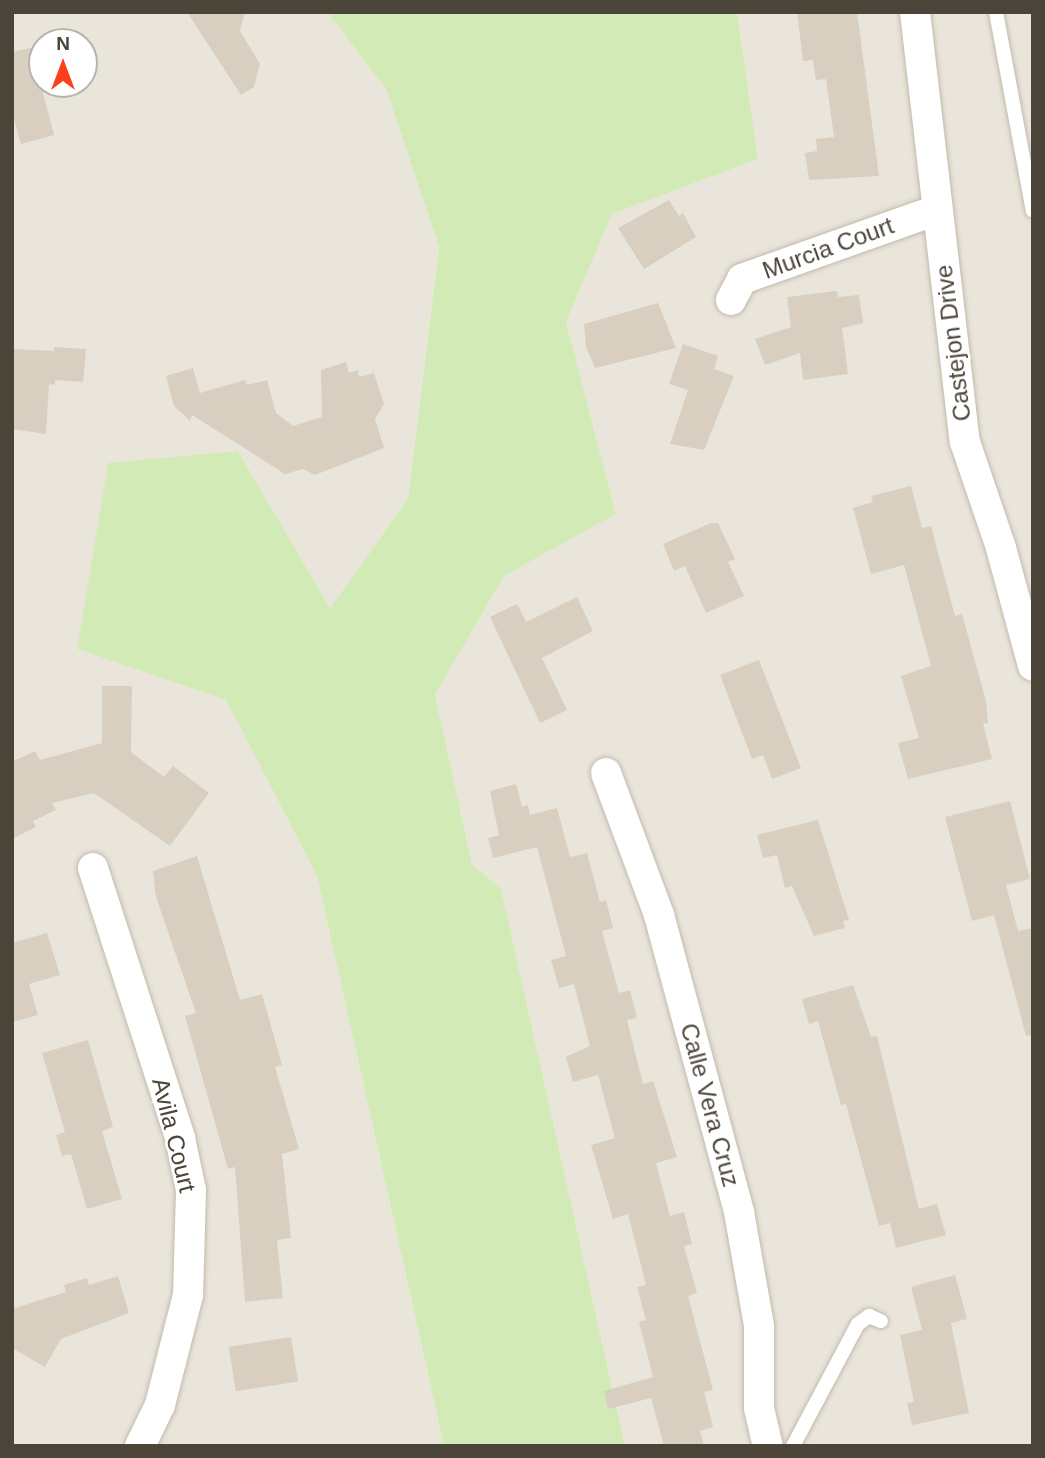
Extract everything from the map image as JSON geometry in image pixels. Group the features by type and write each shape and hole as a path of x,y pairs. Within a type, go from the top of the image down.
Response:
{"street":[{"name":"Castejon Drive","path":"915,12 965,442 1001,548 1033,666"},
{"name":"Murcia Court","path":"731,300 742,279 937,210"},
{"name":"Calle Vera Cruz","path":"606,773 659,915 739,1212 759,1326 759,1408 768,1446"},
{"name":"Avila Court","path":"93,867 180,1138 191,1190 188,1295 160,1405 140,1446"}],"lane":[{"path":"996,12 1033,211"},
{"path":"793,1446 858,1324 869,1316 881,1321"}],"shaded area":[{"path":"12,12 327,12 386,89 439,247 408,499 330,608 238,451 77,649 226,700 317,876 444,1446 12,1446"},
{"path":"737,12 1033,12 1033,1446 625,1446 501,889 472,864 435,695 504,576 616,514 566,322 612,214 758,159"}],"green space":[{"path":"327,12 737,12 758,159 612,214 566,322 616,514 504,576 435,695 472,864 501,889 625,1446 444,1446 317,876 226,700 77,649 108,463 238,451 330,608 408,499 439,247 386,89"}],"building":[{"path":"187,12 245,12 240,31 260,64 254,87 241,95"},
{"path":"797,12 857,12 879,176 809,180 805,153 817,151 816,139 834,137 826,79 816,80 813,60 803,61"},
{"path":"28,49 28,98 44,98 54,135 21,144 12,112 12,52"},
{"path":"669,200 679,216 683,213 696,237 644,269 618,228"},
{"path":"837,291 838,297 859,295 863,323 842,328 848,374 803,380 800,353 765,365 755,339 791,327 787,297"},
{"path":"658,303 676,348 595,368 586,347 584,324"},
{"path":"683,344 718,356 714,369 734,376 704,450 670,444 688,390 669,384"},
{"path":"54,347 86,349 83,382 55,380 55,385 49,384 46,434 12,429 12,349 54,351"},
{"path":"346,362 349,373 358,370 359,377 374,373 384,404 375,419 384,448 315,475 303,469 285,474 192,415 190,421 174,406 166,376 193,368 200,393 245,380 247,385 267,380 276,413 293,426 322,417 321,370"},
{"path":"911,486 922,528 931,526 955,616 962,614 986,701 988,723 983,724 992,759 908,779 898,743 919,738 901,676 931,666 904,565 871,574 853,508 873,502 871,496"},
{"path":"711,523 718,523 735,559 728,562 744,596 706,613 685,566 674,571 663,544"},
{"path":"577,597 593,631 542,658 567,710 540,723 490,617 517,604 526,622"},
{"path":"759,660 801,768 772,779 763,755 752,759 720,675"},
{"path":"102,686 132,686 131,752 164,777 173,766 209,793 170,846 94,793 52,803 56,810 33,821 36,827 12,839 12,762 35,751 40,760 102,743"},
{"path":"516,784 522,807 528,805 530,815 557,808 570,857 587,853 600,902 606,900 613,928 602,931 619,993 630,990 637,1018 627,1020 643,1084 653,1081 677,1157 656,1163 670,1216 684,1212 692,1244 684,1246 697,1293 688,1296 713,1390 704,1392 713,1427 700,1431 704,1446 664,1446 651,1398 608,1409 604,1391 653,1377 639,1322 646,1320 637,1287 646,1285 628,1214 613,1219 591,1145 615,1138 598,1075 573,1082 566,1057 590,1046 574,984 559,988 551,960 566,956 537,847 493,858 488,838 499,835 490,791"},
{"path":"1010,801 1030,879 1006,885 1018,931 1033,928 1033,1035 1026,1036 994,915 972,921 945,817"},
{"path":"818,820 849,920 843,921 845,928 814,936 792,886 785,888 777,855 763,858 757,835"},
{"path":"197,856 240,1000 262,994 282,1065 275,1067 299,1149 282,1154 291,1238 277,1240 283,1298 245,1302 235,1167 228,1169 185,1016 196,1013 156,897 153,871"},
{"path":"47,933 60,975 29,984 38,1015 12,1022 12,943"},
{"path":"853,985 871,1037 877,1036 919,1209 937,1204 946,1235 896,1248 890,1223 879,1226 846,1104 841,1105 818,1021 809,1024 802,999"},
{"path":"88,1040 113,1127 102,1131 122,1199 87,1209 71,1154 62,1156 56,1135 65,1132 42,1053"},
{"path":"955,1275 967,1319 951,1323 969,1413 912,1425 907,1403 914,1402 900,1335 922,1330 911,1287"},
{"path":"118,1276 129,1313 61,1339 45,1367 12,1348 12,1309 66,1292 64,1285 87,1278 89,1285"},
{"path":"291,1337 298,1381 236,1391 229,1347"}]}
